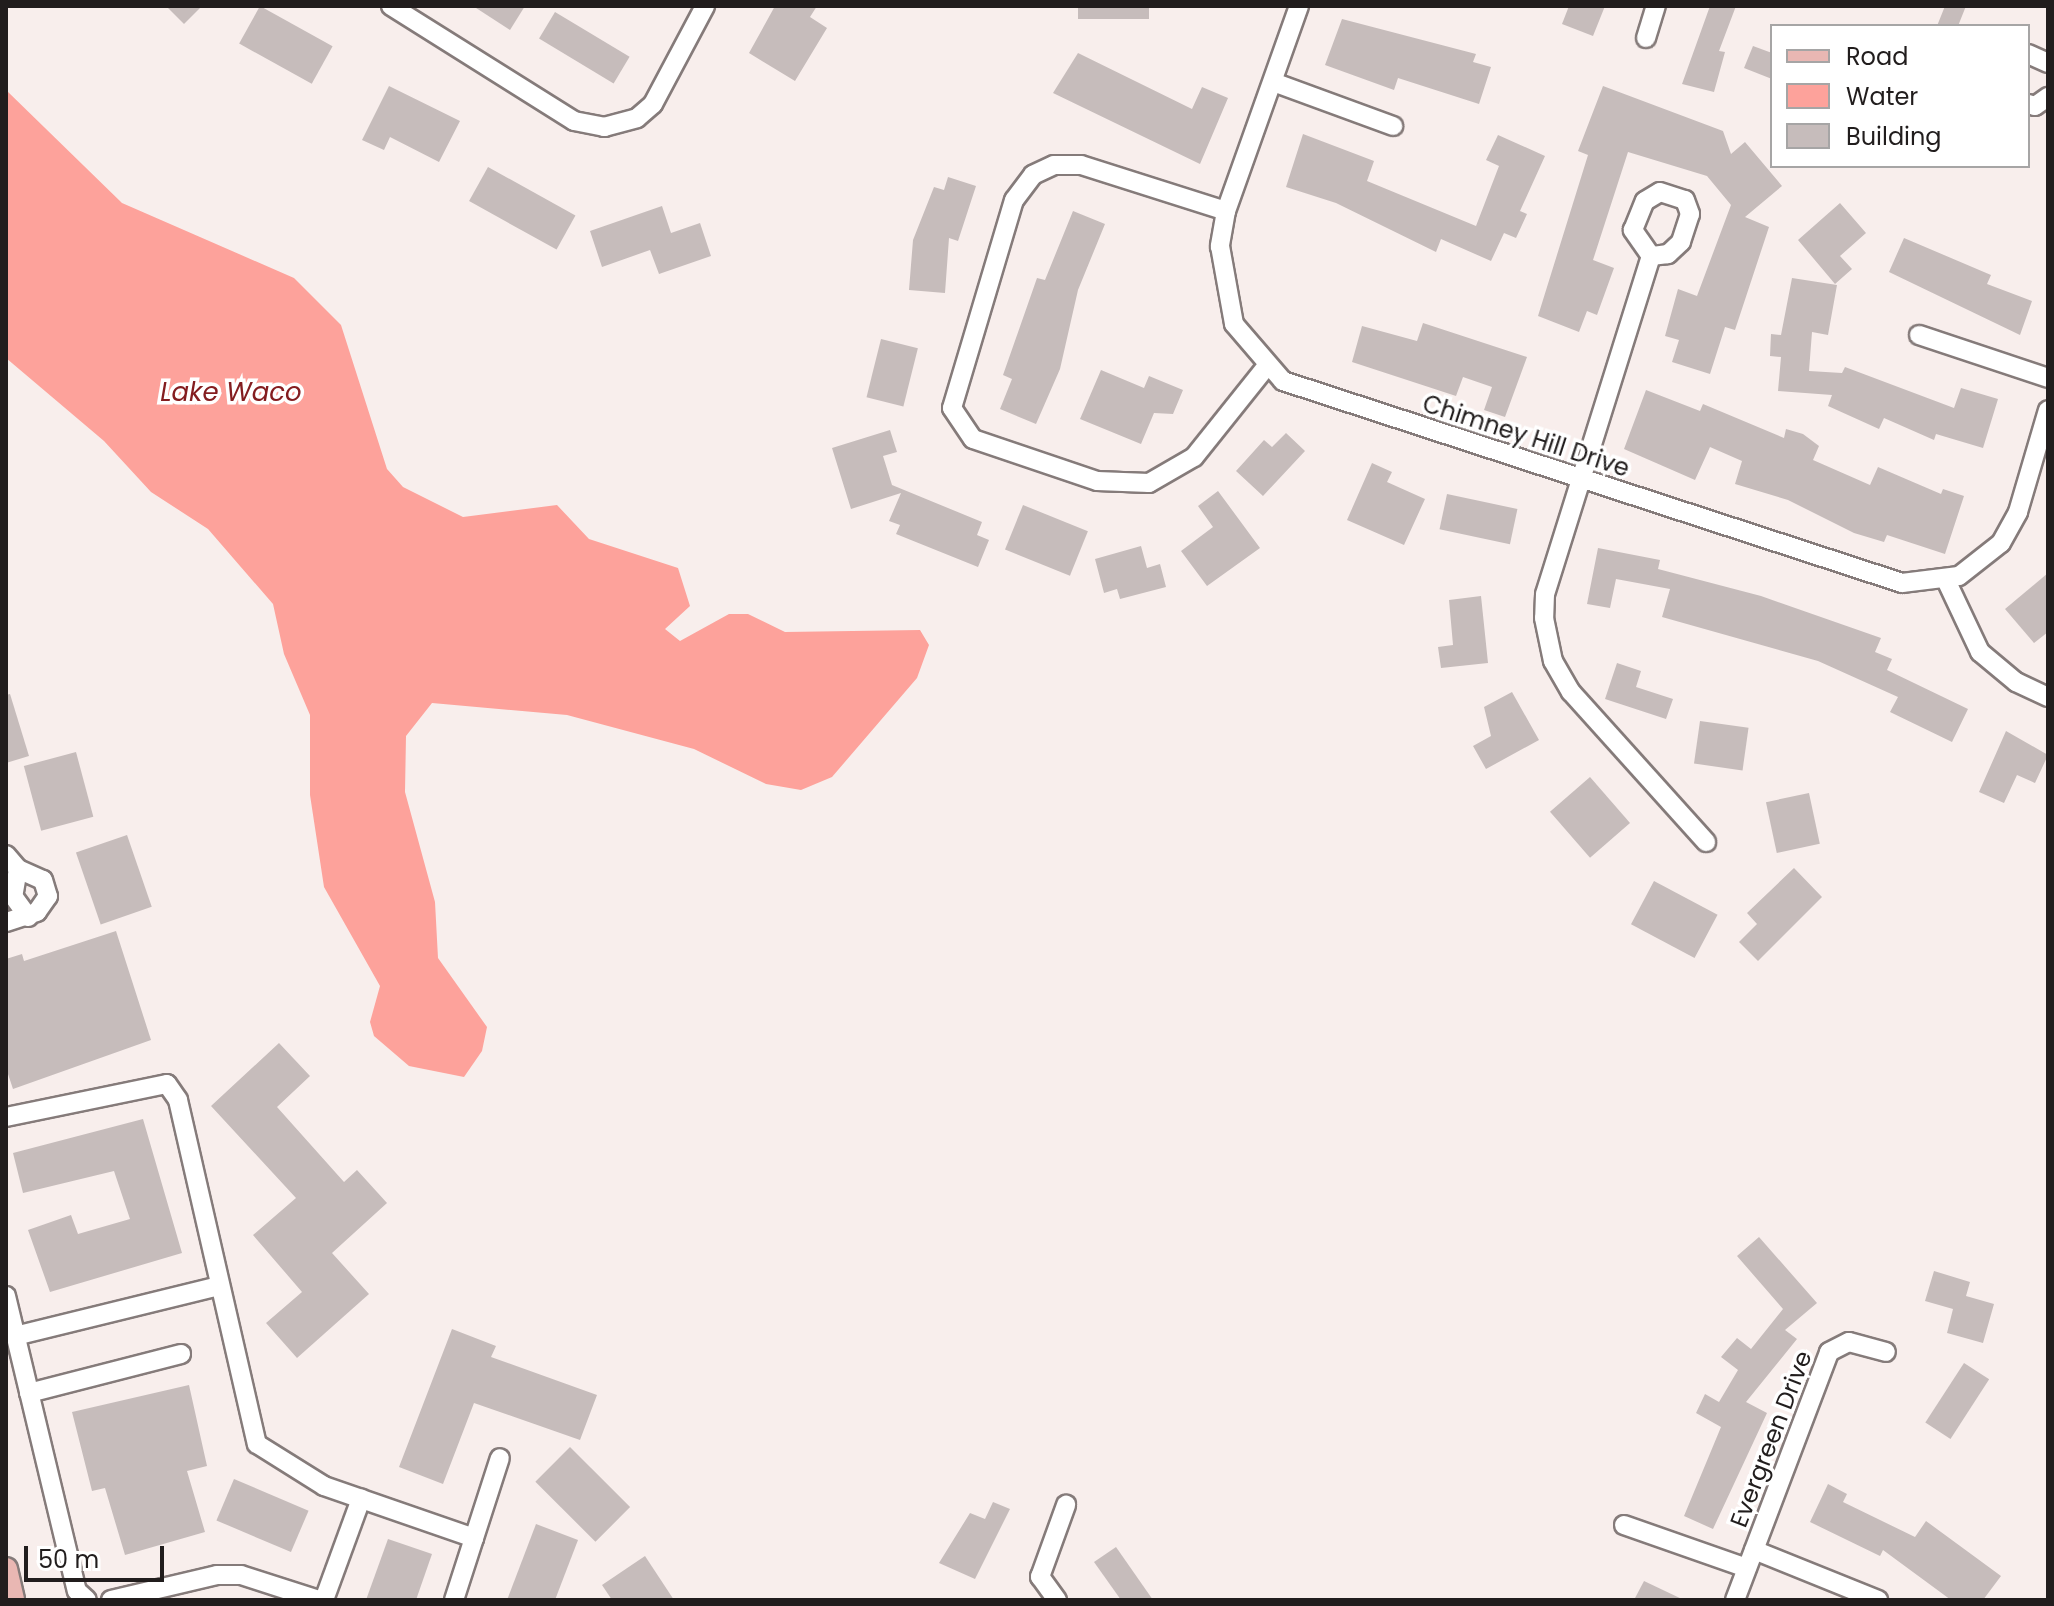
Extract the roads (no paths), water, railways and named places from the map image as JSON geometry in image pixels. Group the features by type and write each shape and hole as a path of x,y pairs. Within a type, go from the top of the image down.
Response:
{"main road":[{"path":"6,1569 13,1600"}],"street":[{"path":"391,6 574,121 604,127 637,118 653,104 705,6"},
{"name":"Chimney Hill Drive","path":"1299,6 1226,211 1220,246 1225,299 1247,346 1283,381 1902,583 1946,580 1977,567 2011,528 2048,410"},
{"path":"1646,38 1656,6"},
{"path":"1273,82 1393,126"},
{"path":"2030,105 2035,106 2048,97"},
{"path":"1226,211 1081,165 1054,165 1033,175 1014,200 952,408 973,439 1097,481 1149,483 1194,457 1266,367"},
{"path":"1651,256 1545,594 1553,661 1571,692 1706,842"},
{"path":"1919,335 2048,378"},
{"path":"1946,580 1980,652 2016,682 2048,697"},
{"path":"12,862 14,903 28,917"},
{"path":"6,922 28,917 45,903 48,888 37,875 12,862"},
{"path":"6,1117 167,1084 178,1100 257,1444 278,1461 361,1499 474,1538"},
{"path":"15,1336 219,1286"},
{"path":"6,1296 77,1591 87,1600"},
{"name":"Evergreen Drive","path":"1735,1600 1829,1352 1849,1342 1886,1352"},
{"path":"29,1393 181,1354"},
{"path":"454,1600 500,1458"},
{"path":"111,1600 217,1575 241,1575 322,1600 361,1499"},
{"path":"1057,1600 1040,1577 1066,1505"},
{"path":"1624,1525 1747,1568"},
{"path":"1754,1550 1878,1600"}],"water":[{"name":"Lake Waco","path":"6,90 122,203 294,278 341,325 387,469 403,487 463,517 557,505 589,539 678,568 690,606 665,629 680,641 729,614 748,614 785,632 920,630 929,645 917,678 832,777 801,790 766,784 694,749 567,715 432,703 406,736 405,792 435,902 438,958 487,1027 482,1051 464,1077 409,1066 374,1036 370,1022 380,986 324,887 310,795 310,715 284,654 273,604 208,529 151,492 104,441 6,358"}]}
